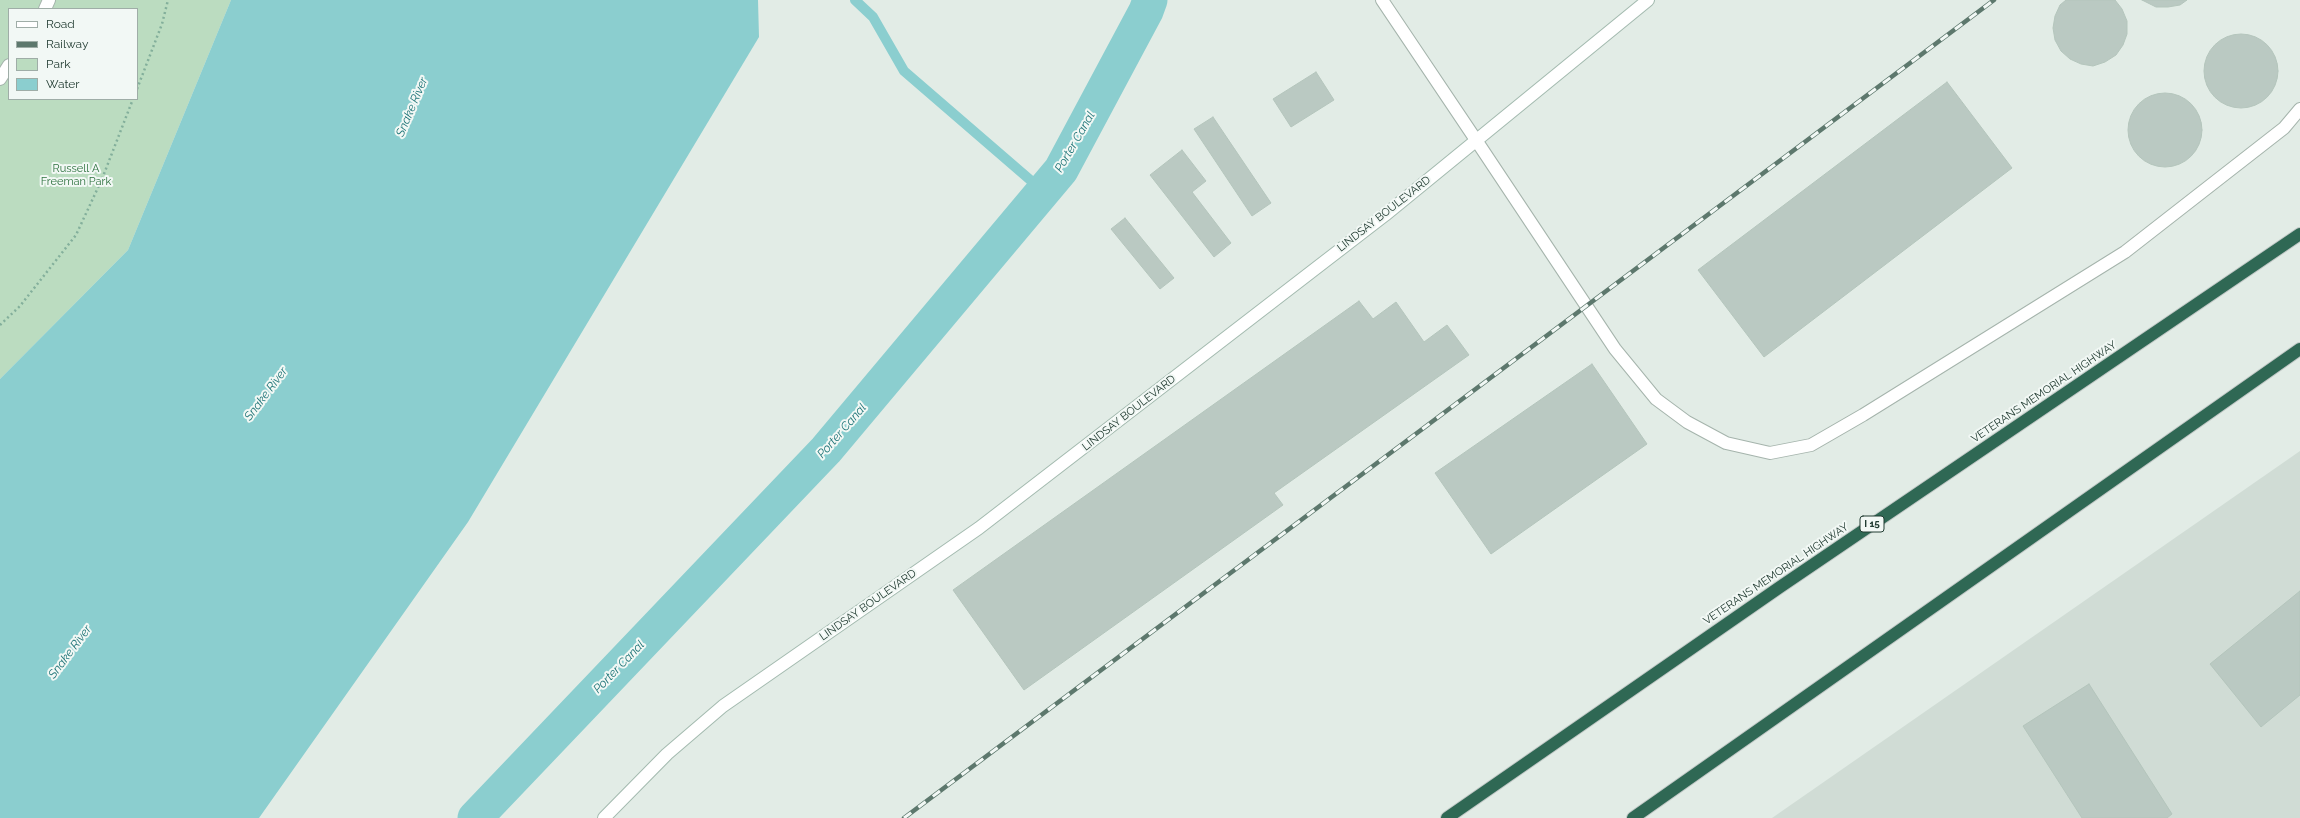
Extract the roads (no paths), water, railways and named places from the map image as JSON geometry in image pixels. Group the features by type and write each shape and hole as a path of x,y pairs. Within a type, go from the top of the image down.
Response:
{"highway":[{"name":"VETERANS MEMORIAL HIGHWAY","path":"1447,818 1793,578 2300,234"},
{"path":"1633,818 2300,349"}],"street":[{"path":"1382,0 1615,349 1656,399 1686,422 1726,443 1770,452 1812,445 1863,416 2124,252 2284,128 2300,109"},
{"name":"LINDSAY BOULEVARD","path":"604,818 667,754 723,706 979,528 1385,215 1648,0"},
{"path":"0,79 8,67"}],"water":[{"name":"Snake River","path":"231,0 758,0 759,37 468,522 259,818 0,818 0,379 128,250"}],"waterway":[{"path":"855,0 873,17 904,71 1043,191"},
{"name":"Porter Canal","path":"475,818 826,450 1061,170 1146,11 1150,0"}],"railway":[{"path":"904,818 1994,0"}],"park label":[{"name":"Russell A Freeman Park","path":"76,175"}]}
